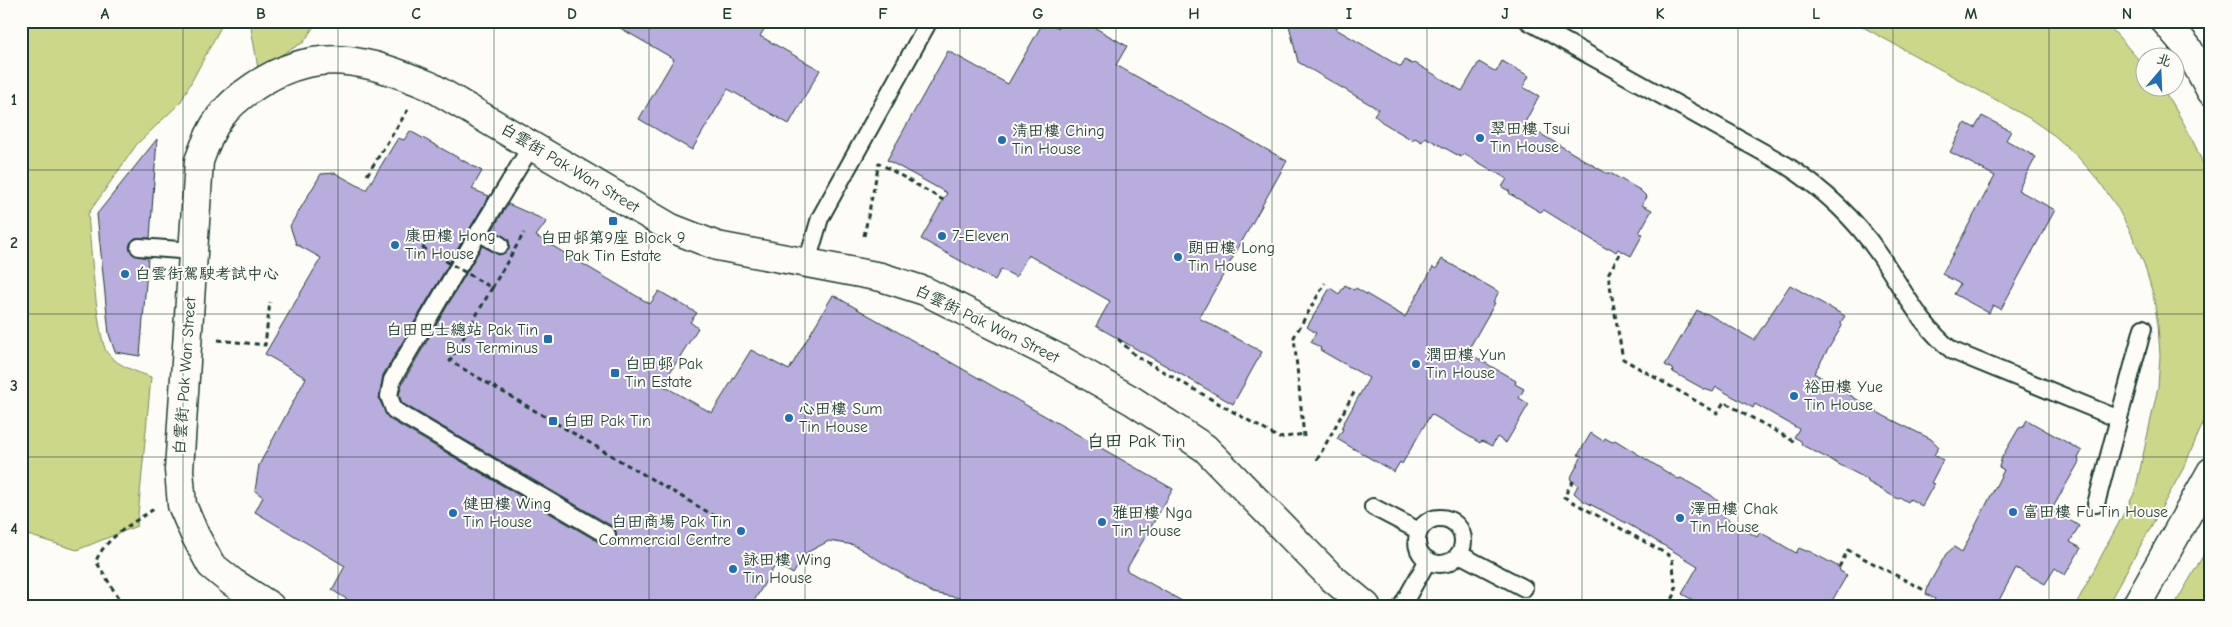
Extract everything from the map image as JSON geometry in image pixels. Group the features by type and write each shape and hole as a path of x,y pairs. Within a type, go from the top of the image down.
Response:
{"street":[{"path":"2166,21 2187,47 2211,91"},
{"name":"白雲街 Pak Wan Street","path":"270,606 232,582 212,565 194,535 182,505 179,470 199,161 209,131 223,113 246,92 285,68 312,60 335,60 389,68 430,86 671,228 717,246 881,277 925,291 1054,356 1133,401 1205,448 1331,577 1366,606"},
{"path":"2136,606 2211,472"}],"lane":[{"path":"808,262 820,218 929,21"},
{"path":"1528,21 1786,165 1810,181 1850,216 1879,252 1931,332 1953,351 2119,419"},
{"path":"532,146 392,380 389,396 394,410 607,535"},
{"path":"479,232 500,245"},
{"path":"139,247 193,251"},
{"path":"2096,504 2143,328"},
{"path":"1373,507 1419,531"},
{"path":"1436,518 1452,520 1462,532 1464,539 1459,554 1448,562 1435,563 1428,560 1417,544 1419,531 1429,520 1436,518"},
{"path":"1459,554 1524,588"},
{"path":"1402,606 1428,560"}],"path":[{"path":"367,175 410,107"},
{"path":"864,236 879,163 943,200"},
{"path":"524,233 450,361 718,518"},
{"path":"422,247 492,288"},
{"path":"1620,254 1608,274 1623,359 1717,413 1724,402 1795,442"},
{"path":"1118,339 1136,356 1279,438 1304,435 1294,337 1325,283"},
{"path":"218,340 265,345 270,302"},
{"path":"1317,460 1356,389"},
{"path":"1573,481 1564,497 1672,557 1676,592 1668,606"},
{"path":"123,606 96,561 99,553 126,528 158,507"},
{"path":"1838,567 1848,550 1924,590"}],"green space":[{"path":"21,21 224,21 180,103 137,144 88,214 97,311 104,346 108,354 118,362 151,377 137,526 77,550 21,533"},
{"path":"255,21 317,21 304,42 258,68 251,28"},
{"path":"1852,21 2105,21 2134,54 2134,98 2168,98 2190,135 2201,160 2211,185 2211,405 2183,469 2107,606 2075,606 2135,492 2158,387 2160,356 2158,325 2153,294 2144,264 2132,235 2117,207 2099,181 2078,157 2055,136 2029,118"},
{"path":"2211,542 2211,606 2174,606"}],"building":[{"path":"608,21 769,21 760,36 820,70 789,124 728,89 692,150 639,119 674,59"},
{"path":"1044,21 1059,28 1062,21 1083,21 1127,46 1116,65 1287,161 1199,318 1262,352 1233,404 1096,326 1110,301 1028,255 1016,277 1001,269 995,280 921,239 947,193 887,160 948,51 1008,84"},
{"name":"翠田樓 Tsui Tin House","path":"1288,21 1341,21 1336,29 1401,67 1405,60 1412,64 1415,63 1462,91 1479,62 1496,72 1502,61 1529,76 1523,87 1539,96 1524,124 1606,173 1610,173 1640,190 1647,197 1642,205 1652,210 1639,233 1643,234 1631,256 1618,249 1616,252 1610,248 1607,249 1544,210 1540,212 1510,194 1509,191 1502,187 1507,179 1464,154 1461,157 1425,137 1422,142 1415,138 1412,140 1382,122 1374,115 1378,109 1298,62"},
{"path":"1982,116 2011,131 2006,140 2036,157 2018,190 2055,210 2001,309 1993,305 1989,313 1954,294 1960,284 1942,274 1995,176 1950,152 1965,123 1975,128"},
{"path":"410,131 482,171 472,189 489,196 383,375 379,399 389,419 602,544 611,544 616,540 616,531 612,526 402,403 399,395 402,384 482,246 499,255 509,250 509,240 493,229 508,204 547,221 536,236 650,304 659,291 697,313 690,322 698,328 662,385 712,413 751,350 789,370 833,295 1173,489 1126,570 1191,606 965,606 965,599 933,593 854,545 829,541 806,553 793,574 776,564 751,606 358,606 332,590 345,566 255,512 263,497 255,491 259,465 306,378 265,354 321,258 296,244 290,226 321,174 335,173 366,190 398,138 404,140"},
{"name":"白雲街駕駛考試中心","path":"157,139 150,238 135,238 129,247 134,255 148,258 140,356 115,352 109,334 97,214"},
{"name":"潤田樓 Yun Tin House","path":"1442,259 1499,292 1493,302 1495,303 1467,352 1516,381 1515,384 1524,389 1519,398 1529,404 1506,443 1497,437 1492,446 1482,441 1480,443 1431,414 1402,464 1400,462 1394,472 1337,439 1343,429 1341,428 1369,378 1320,350 1321,348 1311,342 1316,333 1307,327 1330,288 1339,294 1345,285 1354,290 1356,288 1405,317 1433,267 1436,269"},
{"name":"裕田樓 Yue Tin House","path":"1790,285 1845,316 1841,322 1842,326 1814,373 1884,416 1931,439 1939,447 1934,455 1943,460 1931,483 1934,484 1922,506 1910,499 1908,502 1901,498 1898,499 1868,482 1867,479 1802,445 1801,441 1794,437 1799,429 1755,404 1753,408 1716,387 1713,392 1704,389 1673,372 1672,369 1665,365 1697,310 1703,314 1706,313 1754,340"},
{"name":"富田樓 Fu Tin House","path":"2027,420 2082,451 2078,458 2079,462 2052,509 2079,526 2070,542 2081,548 2065,575 2055,568 2045,584 2016,568 1996,606 1931,606 1935,599 1926,594 1929,584 1946,554 1954,547 1962,552 2004,470 1999,467 2002,457 2019,428 2023,427"},
{"name":"澤田樓 Chak Tin House","path":"1591,433 1603,441 1605,438 1612,442 1615,440 1678,479 1681,478 1711,495 1719,502 1714,511 1757,537 1760,532 1796,553 1799,548 1809,551 1839,567 1840,571 1847,575 1829,606 1704,606 1682,594 1698,566 1628,524 1582,500 1574,493 1578,485 1570,479 1582,456 1578,455"}],"place":[{"name":"翠田樓 Tsui Tin House","path":"1480,138"},
{"name":"清田樓 Ching Tin House","path":"1002,140"},
{"name":"白田邨第9座 Block 9 Pak Tin Estate","path":"613,221"},
{"name":"7-Eleven","path":"942,236"},
{"name":"康田樓 Hong Tin House","path":"395,245"},
{"name":"朗田樓 Long Tin House","path":"1178,257"},
{"name":"白雲街駕駛考試中心","path":"125,274"},
{"name":"白田巴士總站 Pak Tin Bus Terminus","path":"548,339"},
{"name":"潤田樓 Yun Tin House","path":"1416,364"},
{"name":"白田邨 Pak Tin Estate","path":"615,373"},
{"name":"裕田樓 Yue Tin House","path":"1794,396"},
{"name":"心田樓 Sum Tin House","path":"789,418"},
{"name":"白田 Pak Tin","path":"553,421"},
{"name":"富田樓 Fu Tin House","path":"2013,512"},
{"name":"健田樓 Wing Tin House","path":"453,513"},
{"name":"澤田樓 Chak Tin House","path":"1680,518"},
{"name":"雅田樓 Nga Tin House","path":"1102,522"},
{"name":"白田商場 Pak Tin Commercial Centre","path":"741,531"},
{"name":"詠田樓 Wing Tin House","path":"733,569"}],"district":[{"name":"白田 Pak Tin","path":"1136,441"}]}
